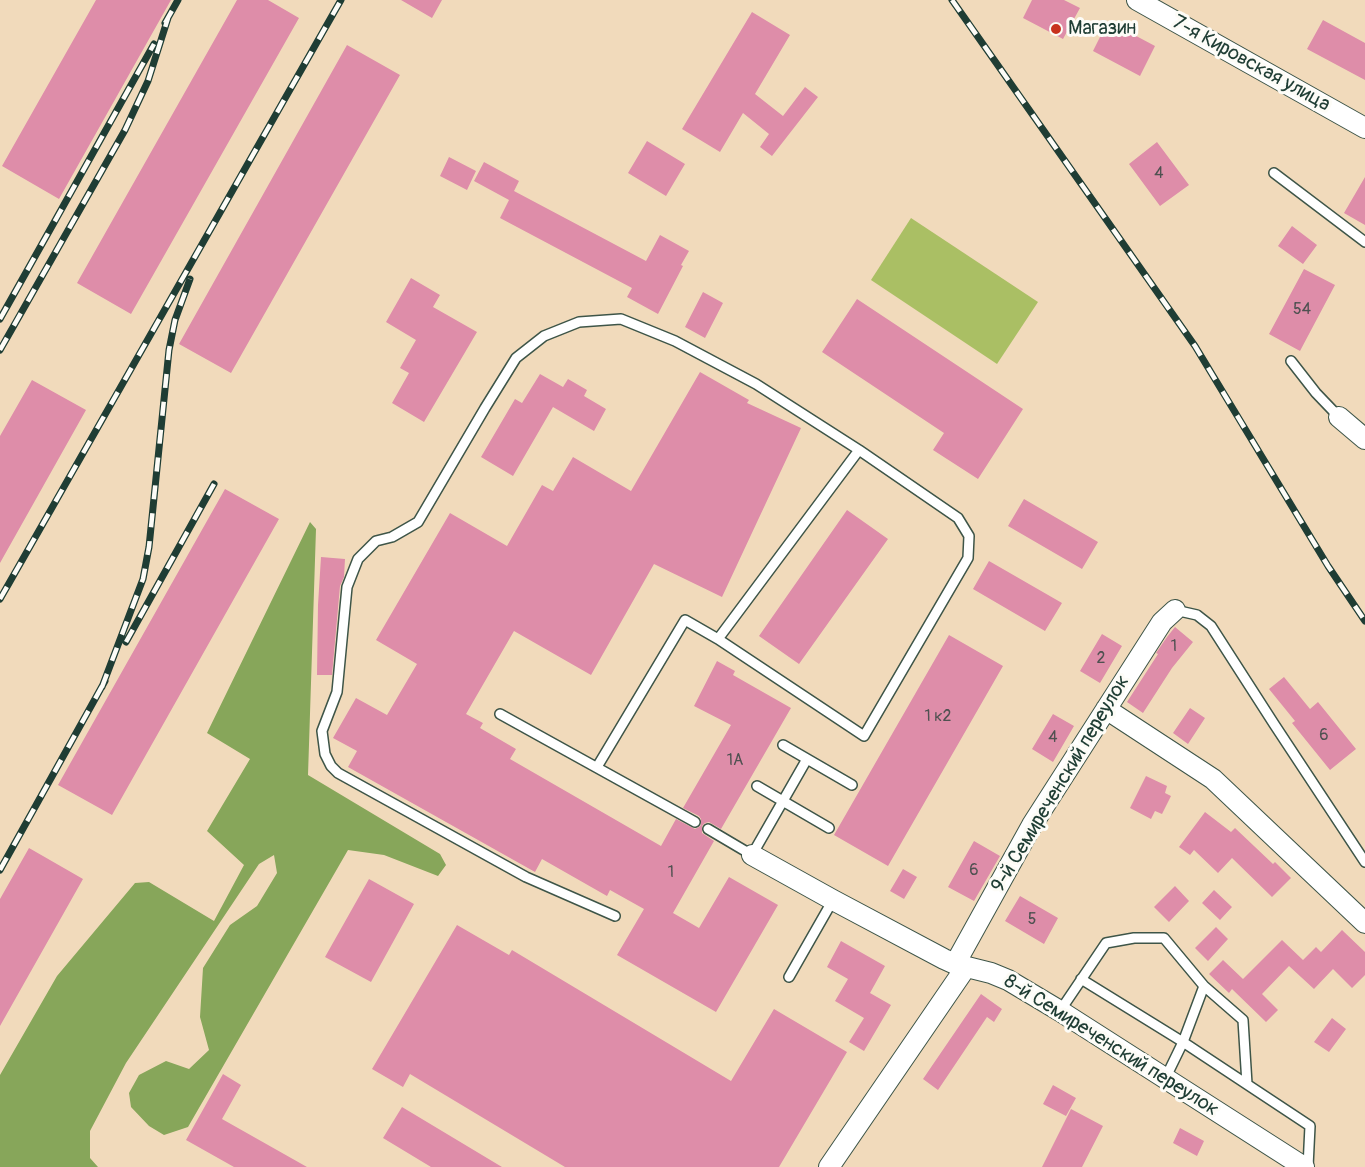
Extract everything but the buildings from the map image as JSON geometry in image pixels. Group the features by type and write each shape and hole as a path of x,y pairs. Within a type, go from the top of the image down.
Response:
{"street":[{"name":"7-я Кировская улица","path":"1137,0 1361,123"},
{"path":"1339,417 1365,439"},
{"name":"9-й Семиреченский переулок","path":"829,1167 960,966 1032,825 1161,622 1175,610"},
{"path":"1106,709 1214,779 1365,923"},
{"name":"8-й Семиреченский переулок","path":"752,855 960,966 991,973 1008,980 1306,1167"}],"lane":[{"path":"1274,173 1365,242"},
{"path":"597,767 685,620 718,639 864,736 968,558 969,536 958,518 859,450 756,384 675,341 621,319 579,322 544,336 516,358 418,522 392,537 376,541 358,559 347,587 338,692 322,731 325,754 331,766 338,773 526,877 615,916"},
{"path":"1292,361 1316,393 1339,417"},
{"path":"718,639 859,450"},
{"path":"1175,610 1197,615 1211,626 1365,862"},
{"path":"500,714 694,822"},
{"path":"783,745 852,785"},
{"path":"708,830 752,855 807,759"},
{"path":"757,786 829,828"},
{"path":"789,977 833,900"},
{"path":"1060,1011 1106,943 1164,938 1204,986 1244,1020 1247,1084"},
{"path":"1081,979 1183,1042 1310,1126 1306,1167"},
{"path":"1165,1079 1183,1042 1204,986"}],"green space":[{"path":"911,218 1038,302 997,364 871,280"},
{"path":"310,522 316,529 308,775 440,854 446,865 438,876 384,855 348,850 188,1127 164,1135 149,1126 131,1107 129,1093 139,1075 166,1061 189,1069 209,1050 200,1017 203,968 230,925 257,906 277,873 274,855 259,864 126,1063 90,1131 90,1158 98,1167 0,1167 0,1075 57,976 135,883 149,882 214,921 244,865 207,831 250,759 207,733"}],"railway":[{"path":"165,23 178,0"},
{"path":"0,599 341,0"},
{"path":"952,0 1195,346 1328,566 1365,621"},
{"path":"0,350 125,130 148,81 168,18"},
{"path":"0,319 154,44"},
{"path":"102,687 143,579 149,547 169,350 175,320 190,279"},
{"path":"126,642 214,484"},
{"path":"0,870 105,681"}],"place":[{"name":"Магазин","path":"1056,29"}]}
